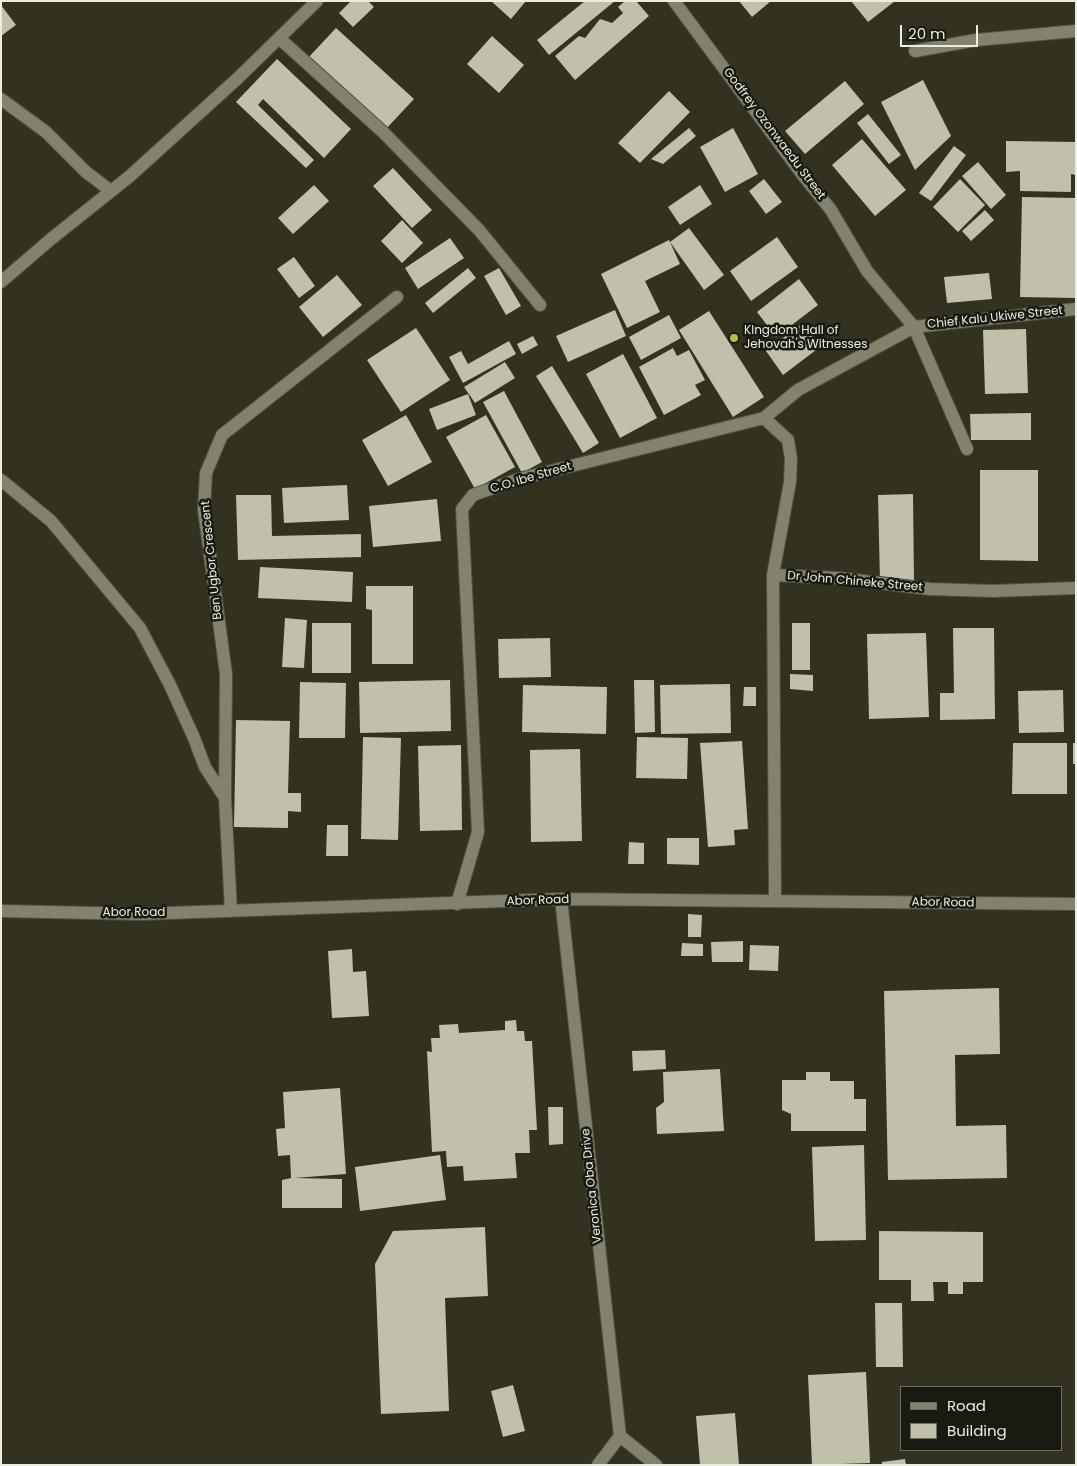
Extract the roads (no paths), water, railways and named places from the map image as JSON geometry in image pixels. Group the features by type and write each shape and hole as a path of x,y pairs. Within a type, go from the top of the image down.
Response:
{"street":[{"path":"1,282 130,176 224,91 317,1"},
{"name":"Godfrey Ozonwaedu Street","path":"674,1 802,174 831,210 867,271 914,327 967,449"},
{"path":"915,51 976,40 1076,32"},
{"path":"279,38 384,133 479,230 540,305"},
{"path":"1,99 46,132 86,172 111,191"},
{"name":"Ben Ugbor Crescent","path":"231,911 225,798 226,674 204,510 206,474 222,434 397,297"},
{"name":"Chief Kalu Ukiwe Street","path":"914,327 1076,309"},
{"name":"C.O. Ibe Street","path":"457,904 478,832 462,509 474,495 519,479 764,418 798,390 914,327"},
{"name":"Dr John Chineke Street","path":"764,418 788,440 791,459 790,482 772,575 838,578 930,589 1076,588"},
{"path":"1,480 50,521 140,628 170,685 205,767 225,798"},
{"path":"772,575 774,901"},
{"name":"Abor Road","path":"1,911 141,914 561,899 1076,904"},
{"name":"Veronica Oba Drive","path":"561,899 620,1436"},
{"path":"598,1465 620,1436 656,1465"}],"place":[{"name":"KIngdom Hall of Jehovah's Witnesses","path":"734,338"}]}
